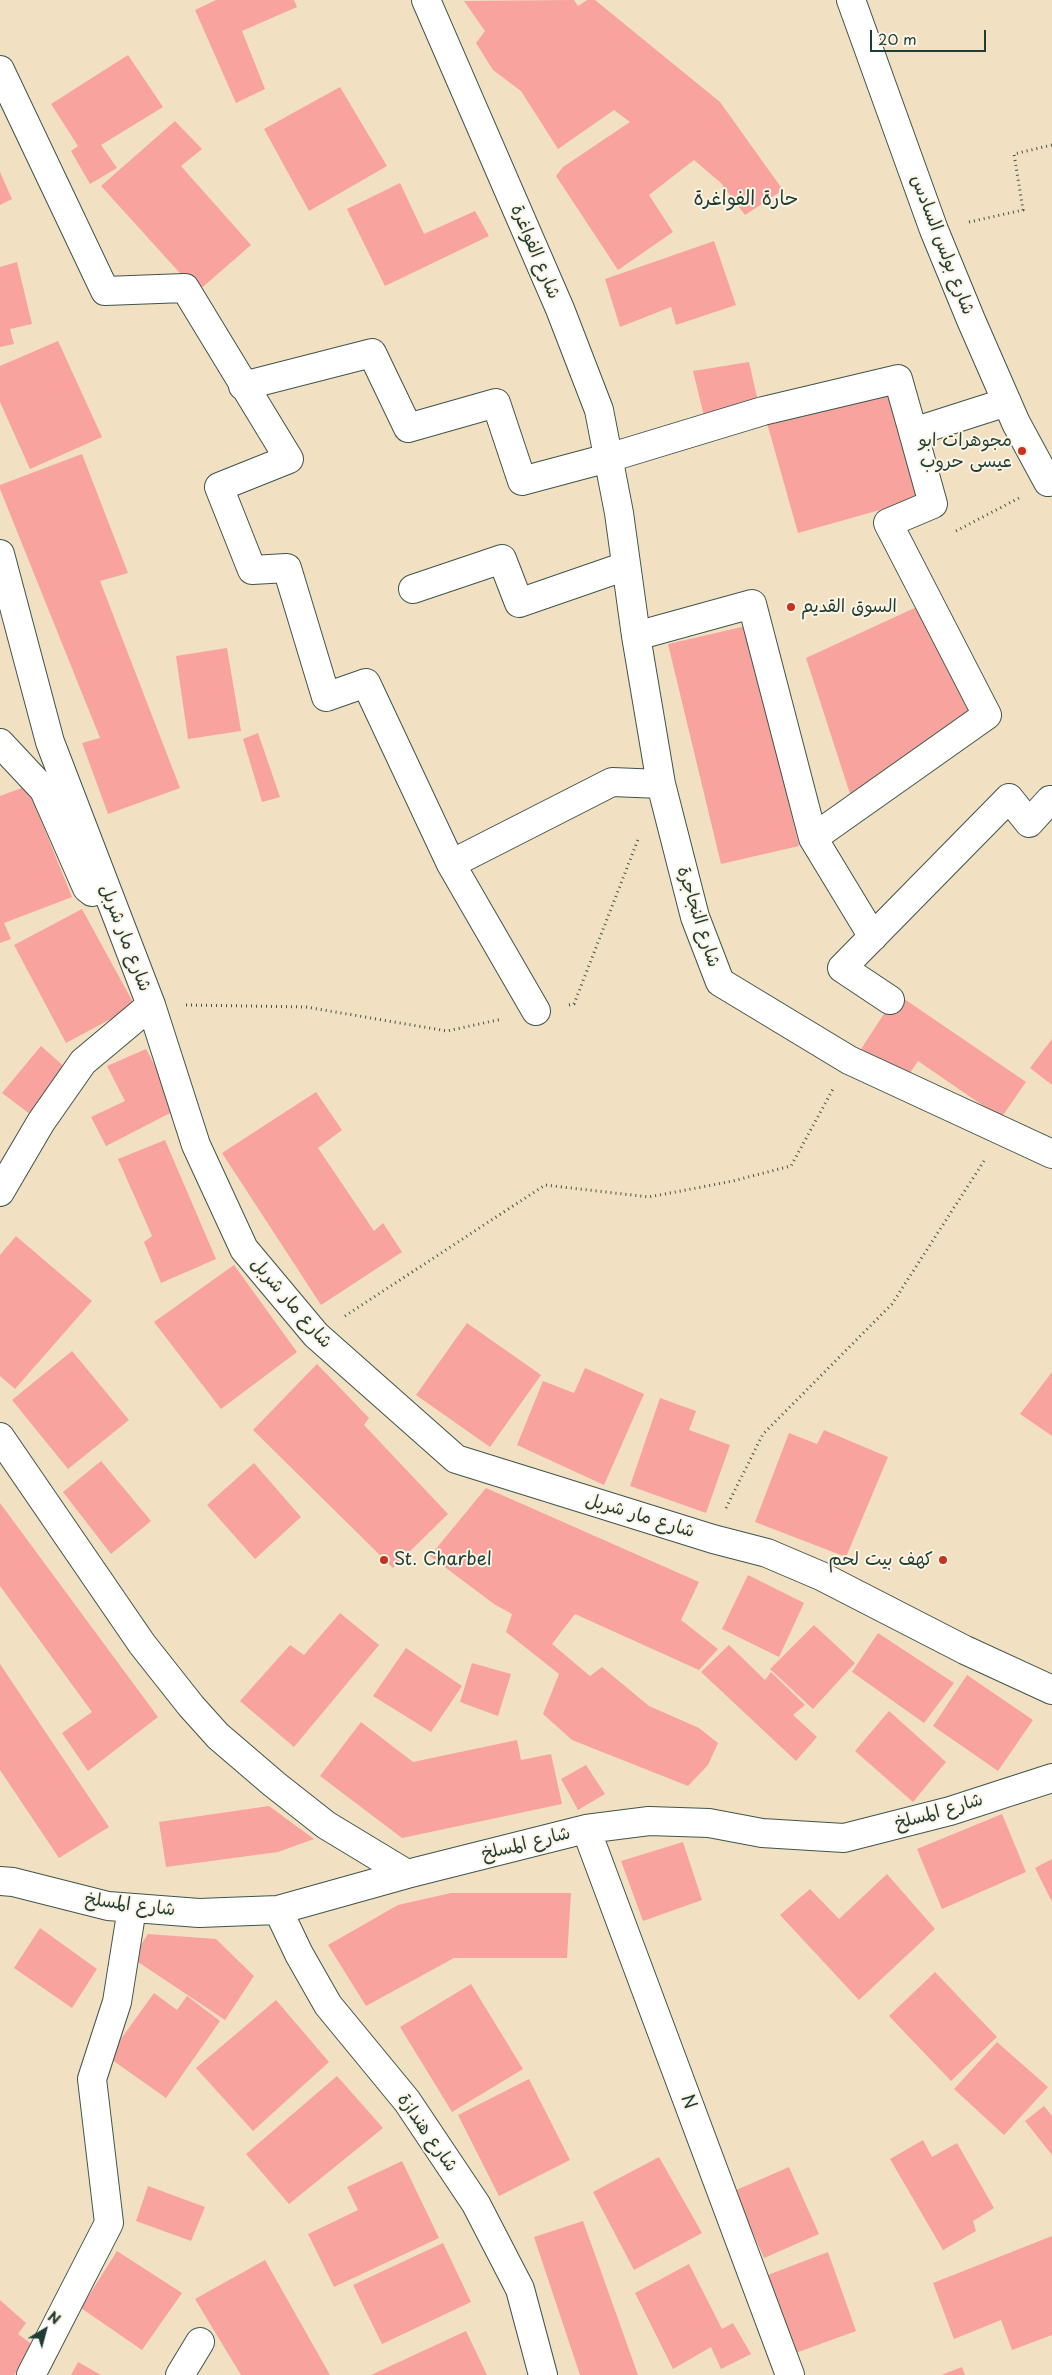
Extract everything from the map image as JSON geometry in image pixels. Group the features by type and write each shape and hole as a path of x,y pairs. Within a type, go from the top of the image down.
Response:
{"street":[{"name":"شارع الفواغرة","path":"426,0 560,309 599,410 619,513"},
{"name":"شارع بولس السادس","path":"851,0 934,230 1016,423 1048,482"},
{"path":"0,70 105,291 185,288 243,386 289,458 219,487 252,570 287,568 326,697 366,683 451,864 536,1012"},
{"path":"243,386 372,353 408,428 496,403 522,481 608,458 763,411 898,379 933,504 888,523 987,715 814,838"},
{"path":"913,432 1007,402"},
{"name":"شارع النجاجرة","path":"619,513 636,636 661,784 695,917 720,982 849,1060 1052,1154"},
{"name":"شارع مار شربل","path":"0,554 50,742 151,1004 196,1145 244,1249 316,1335 456,1458 713,1539 767,1553 821,1576 966,1650 1052,1690"},
{"path":"413,589 502,559 519,603 626,566"},
{"path":"636,636 752,604 814,838 873,937"},
{"path":"0,743 44,790 87,888 114,910"},
{"path":"451,864 612,782 661,784"},
{"path":"890,1000 842,968 1009,798 1029,823 1050,800 1052,802"},
{"path":"0,1192 41,1122 83,1062 151,1004"},
{"path":"0,1437 142,1644 218,1736 326,1825 407,1874"},
{"name":"شارع المسلخ","path":"4,1875 108,1906 199,1913 278,1910 407,1874 586,1829 649,1820 709,1823 762,1833 844,1838 1050,1787"},
{"name":"N","path":"586,1829 790,2375"},
{"path":"31,2375 109,2223 92,2079 116,2002 132,1908"},
{"name":"شارع هندازة","path":"278,1910 299,1954 328,2005 407,2101 476,2204 520,2289 543,2375"},
{"path":"180,2375 200,2342"}],"path":[{"path":"934,230 1023,210 1014,154 1052,145"},
{"path":"905,558 1048,482"},
{"path":"151,1004 306,1006 447,1031 574,1004 661,784"},
{"path":"316,1335 544,1185 649,1197 733,1181 791,1166 849,1060"},
{"path":"724,1512 762,1434 892,1304 1002,1131"}],"building":[{"path":"216,0 294,0 297,7 242,31 265,89 236,103 195,10"},
{"path":"574,0 578,6 587,0 595,0 720,102 783,190 745,215 721,183 694,160 649,195 673,232 618,270 556,176 563,167 630,122 614,110 558,149 521,91 493,70 476,43 485,31 464,1"},
{"path":"128,55 163,107 101,145 117,168 90,184 71,151 78,146 51,104"},
{"path":"340,87 387,166 309,211 264,129"},
{"path":"175,121 202,149 181,166 251,245 197,292 101,186"},
{"path":"0,172 12,199 0,205"},
{"path":"400,183 424,234 475,211 489,236 385,286 347,209"},
{"path":"714,241 736,305 676,325 671,307 620,327 605,279"},
{"path":"17,262 32,324 10,329 14,344 0,347 0,267"},
{"path":"58,341 102,437 30,469 0,402 0,366"},
{"path":"749,362 760,410 705,420 693,371"},
{"path":"895,387 926,497 798,533 767,423"},
{"path":"82,454 128,573 100,581 180,788 108,814 82,743 100,738 0,489 0,485"},
{"path":"921,605 975,714 853,803 806,658"},
{"path":"746,626 799,846 721,864 668,644"},
{"path":"227,648 241,731 188,739 176,656"},
{"path":"258,733 280,797 262,802 243,739"},
{"path":"27,786 72,897 4,923 11,939 0,943 0,796"},
{"path":"82,909 135,1006 66,1043 14,945"},
{"path":"897,994 1026,1082 1001,1118 918,1061 906,1079 861,1049"},
{"path":"1052,1039 1052,1085 1030,1068"},
{"path":"41,1046 67,1069 30,1114 2,1093"},
{"path":"146,1049 178,1109 106,1146 91,1117 125,1101 107,1066"},
{"path":"316,1092 342,1130 318,1148 374,1231 383,1223 402,1252 321,1305 222,1153"},
{"path":"165,1140 216,1259 161,1283 144,1242 152,1236 118,1159"},
{"path":"16,1236 92,1301 15,1389 0,1376 0,1255"},
{"path":"234,1265 297,1352 221,1409 154,1322"},
{"path":"467,1323 541,1375 490,1447 416,1395"},
{"path":"72,1351 129,1420 68,1469 12,1400"},
{"path":"317,1364 369,1418 364,1425 448,1514 393,1568 253,1430"},
{"path":"585,1368 644,1394 604,1485 517,1445 543,1381 574,1393"},
{"path":"1052,1372 1052,1436 1020,1414"},
{"path":"660,1398 696,1411 689,1430 730,1445 706,1513 630,1486"},
{"path":"824,1430 888,1457 846,1557 755,1522 789,1433 817,1444"},
{"path":"101,1461 151,1521 111,1554 63,1492"},
{"path":"254,1463 301,1517 255,1559 207,1505"},
{"path":"486,1488 699,1582 681,1620 718,1649 699,1670 575,1614 552,1644 590,1676 602,1667 649,1706 699,1728 718,1743 708,1765 688,1786 572,1740 543,1714 559,1674 506,1632 512,1614 494,1604 430,1556"},
{"path":"0,1503 158,1717 88,1771 62,1733 92,1712 0,1586"},
{"path":"748,1575 804,1603 779,1657 722,1629"},
{"path":"340,1613 379,1645 294,1747 240,1701 290,1645 304,1655"},
{"path":"814,1625 855,1663 813,1709 770,1669"},
{"path":"878,1633 954,1683 924,1723 852,1672"},
{"path":"729,1645 765,1680 771,1672 805,1705 793,1715 817,1737 796,1761 701,1672"},
{"path":"406,1648 462,1686 431,1732 373,1696"},
{"path":"472,1663 511,1674 498,1716 460,1702"},
{"path":"0,1664 109,1827 59,1858 0,1770"},
{"path":"967,1675 1033,1720 998,1771 933,1726"},
{"path":"889,1711 946,1762 913,1802 855,1751"},
{"path":"361,1722 413,1762 517,1740 521,1760 551,1754 562,1804 402,1838 320,1776"},
{"path":"586,1765 605,1794 578,1810 561,1779"},
{"path":"269,1806 314,1839 278,1852 166,1867 159,1822"},
{"path":"1002,1814 1026,1872 942,1909 917,1849"},
{"path":"683,1842 702,1900 643,1921 621,1861"},
{"path":"1052,1859 1052,1902 1035,1868"},
{"path":"887,1874 935,1929 859,2000 780,1915 810,1889 839,1919"},
{"path":"451,1893 571,1893 567,1958 454,1958 366,2006 328,1945 398,1905"},
{"path":"40,1928 97,1969 72,2008 14,1968"},
{"path":"148,1934 216,1939 254,1976 225,2020 132,1958"},
{"path":"935,1972 997,2037 951,2081 889,2016"},
{"path":"471,1984 523,2069 452,2112 400,2027"},
{"path":"154,1993 177,2010 187,1996 220,2021 166,2098 108,2057"},
{"path":"276,2000 329,2062 253,2131 196,2068"},
{"path":"997,2042 1048,2087 1004,2135 954,2089"},
{"path":"337,2076 383,2128 289,2204 246,2154"},
{"path":"529,2079 570,2160 499,2196 458,2115"},
{"path":"1044,2106 1052,2116 1052,2155 1025,2121"},
{"path":"923,2140 932,2157 957,2143 994,2208 973,2221 976,2231 943,2250 890,2159"},
{"path":"659,2157 702,2233 634,2270 593,2192"},
{"path":"402,2161 439,2238 334,2287 308,2234 358,2210 347,2187"},
{"path":"789,2167 819,2234 764,2258 734,2191"},
{"path":"148,2186 205,2207 191,2241 136,2221"},
{"path":"583,2221 638,2375 580,2375 534,2237"},
{"path":"1052,2236 1052,2335 1012,2350 1001,2320 954,2339 933,2283"},
{"path":"443,2243 471,2302 382,2344 353,2285"},
{"path":"117,2251 182,2293 142,2350 81,2308"},
{"path":"828,2252 856,2331 790,2355 760,2278"},
{"path":"265,2260 330,2375 241,2375 195,2299"},
{"path":"689,2264 722,2329 733,2323 751,2354 721,2369 711,2347 673,2369 635,2293"},
{"path":"0,2300 26,2323 18,2334 37,2348 14,2375 0,2375"},
{"path":"466,2331 487,2375 371,2375"},
{"path":"78,2362 101,2375 71,2375"},
{"path":"962,2367 965,2375 941,2375"}],"place":[{"name":"مجوهرات ابو عيسى حروب","path":"1022,451"},
{"name":"السوق القديم","path":"791,607"},
{"name":"St. Charbel","path":"384,1560"},
{"name":"كهف بيت لحم","path":"943,1560"}],"district":[{"name":"حارة الفواغرة","path":"746,199"}]}
